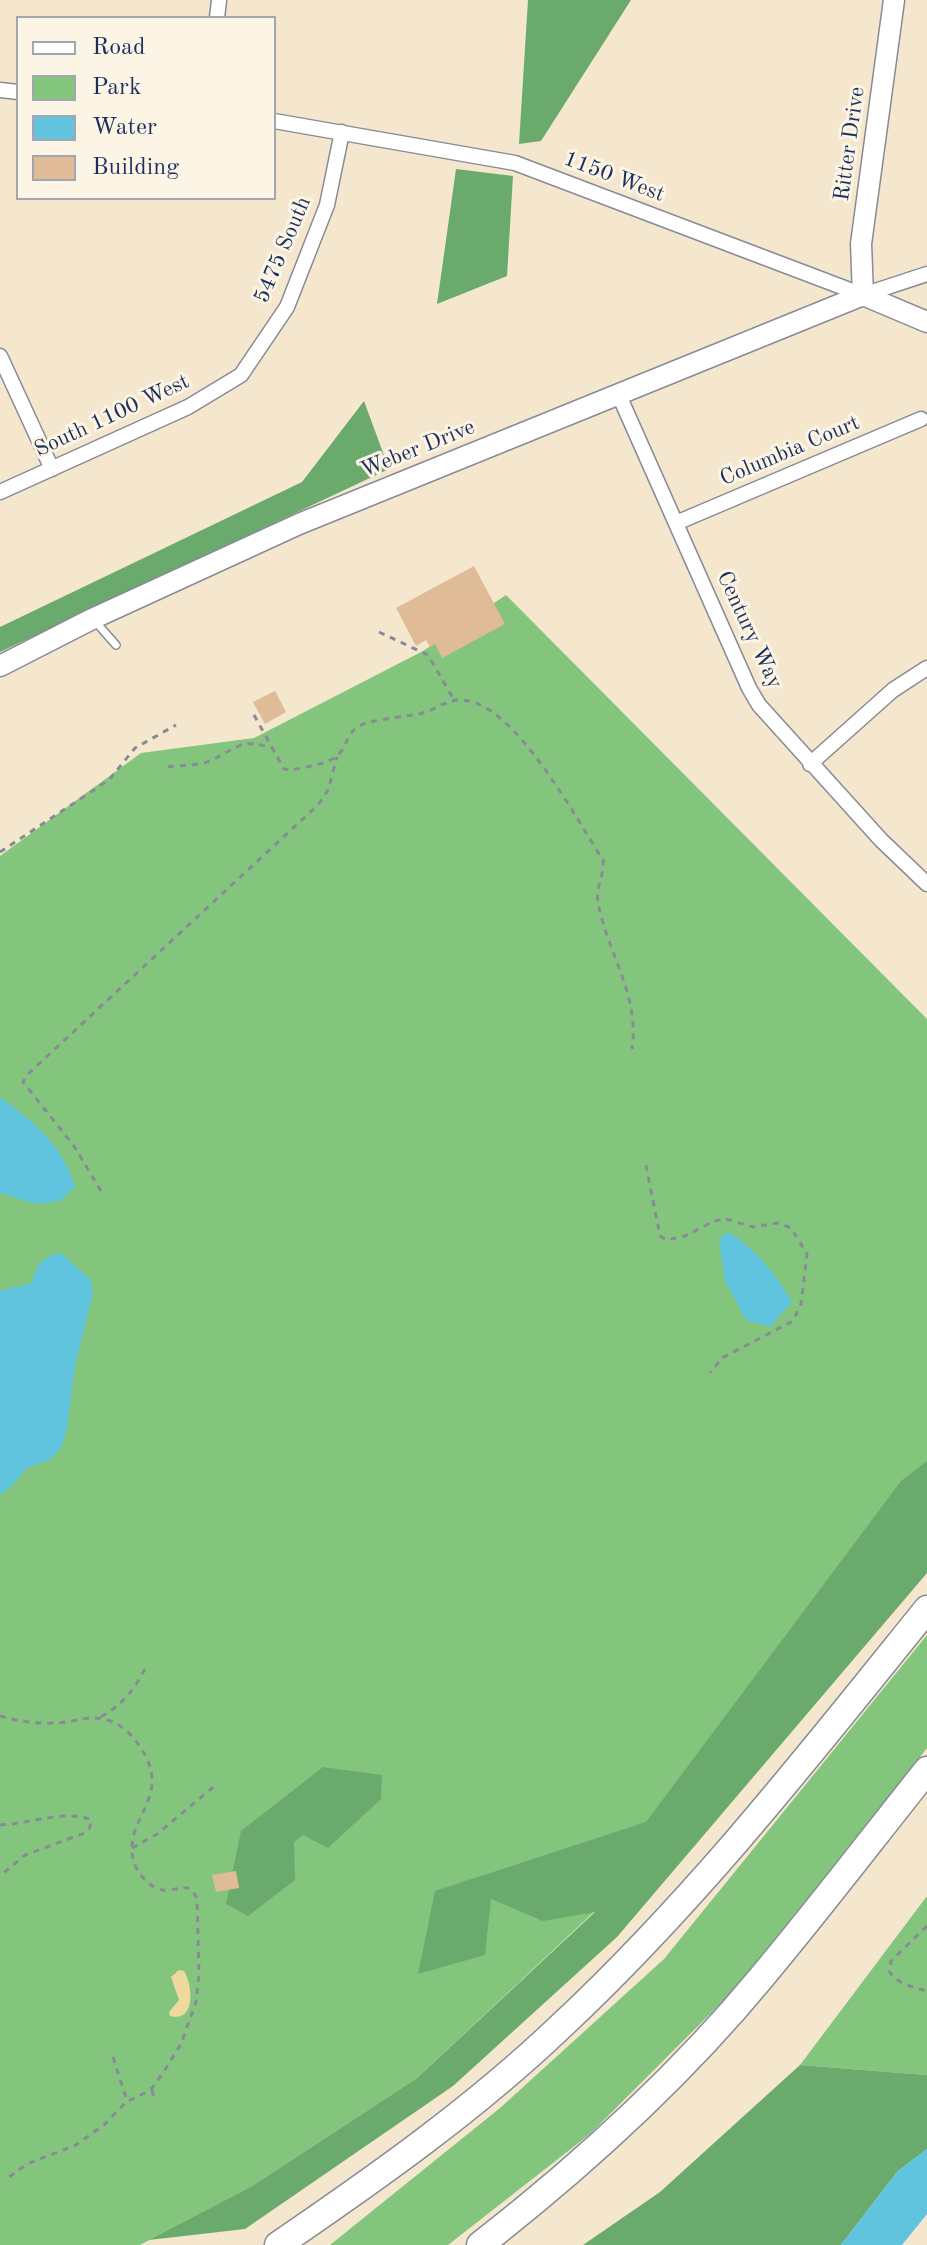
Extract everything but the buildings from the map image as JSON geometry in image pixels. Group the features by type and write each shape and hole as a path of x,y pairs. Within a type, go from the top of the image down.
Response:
{"highway":[{"path":"278,2245 374,2180 477,2100 560,2028 639,1950 770,1804 927,1609"},
{"path":"480,2245 602,2143 702,2042 760,1980 927,1770"}],"street":[{"name":"Ritter Drive","path":"863,295 861,244 894,0"},
{"name":"1150 West","path":"276,121 515,163 863,295"},
{"name":"5475 South","path":"241,375 287,307 327,205 342,132"},
{"path":"863,295 927,274"},
{"path":"863,295 927,322"},
{"name":"Weber Drive","path":"0,666 299,524 863,295"},
{"path":"0,356 52,469"},
{"name":"South 1100 West","path":"0,492 188,407 241,375"},
{"name":"Century Way","path":"618,393 759,705 881,840 927,884"},
{"name":"Columbia Court","path":"676,523 921,419"},
{"path":"810,764 893,690 927,668"}],"lane":[{"path":"96,622 116,645"}],"path":[{"path":"379,632 428,655 454,700"},
{"path":"101,1191 74,1146 23,1082 28,1074 319,804 328,790 337,757 346,745 348,736 359,726 426,712 454,700 478,703 498,715 522,738 603,860 597,898 602,922 632,1005 636,1027 632,1049"},
{"path":"254,715 284,769 322,763 337,757"},
{"path":"0,852 109,780 135,748 176,725"},
{"path":"168,767 210,761 231,747 245,744 256,743 272,748"},
{"path":"646,1165 660,1236 667,1240 726,1219 753,1227 778,1223 791,1228 807,1254 801,1304 793,1321 722,1358 710,1373"},
{"path":"0,1716 53,1724 101,1717 121,1705 146,1667"},
{"path":"9,2177 27,2164 76,2145 105,2124 127,2101 152,2088 181,2044 196,2002 199,1975 197,1899 193,1890 186,1886 167,1891 149,1883 135,1864 132,1848 136,1827 151,1793 151,1766 135,1739 119,1725 101,1717"},
{"path":"132,1848 157,1834 217,1784"},
{"path":"0,1825 25,1824 75,1814 91,1820 85,1833 25,1855 0,1876"},
{"path":"927,1926 891,1961 889,1971 904,1984 927,1991"},
{"path":"113,2057 127,2101"},
{"path":"152,2088 155,2102"}],"green space":[{"path":"528,0 631,0 541,141 519,144"},
{"path":"456,169 513,176 507,276 437,304"},
{"path":"364,401 389,469 0,652 0,627 302,482"},
{"path":"506,595 927,1019 927,1516 596,1910 417,2078 252,2186 140,2245 0,2245 0,856 141,753 254,738 423,651"},
{"path":"927,1461 927,1573 617,1937 453,2086 245,2229 149,2240 252,2186 417,2078 595,1912 543,1921 491,1899 485,1955 418,1974 435,1891 646,1822 901,1481"},
{"path":"927,1635 927,1748 757,1967 590,2134 448,2245 330,2245 500,2108 664,1959"},
{"path":"323,1767 382,1775 381,1799 328,1848 303,1835 294,1842 295,1880 248,1916 226,1904 241,1831"},
{"path":"927,1896 927,2075 800,2065"},
{"path":"800,2065 927,2075 927,2149 897,2172 841,2245 583,2245 660,2192"}],"sand":[{"path":"179,1970 184,1971 187,1977 190,2001 188,2009 178,2017 170,2016 169,2012 179,2000 171,1977"}],"water":[{"path":"0,1097 36,1125 63,1159 75,1187 60,1201 36,1204 0,1193"},
{"path":"727,1232 764,1262 792,1302 770,1327 746,1320 725,1281 719,1240"},
{"path":"61,1253 91,1280 93,1293 75,1366 66,1433 61,1448 49,1460 27,1468 0,1495 0,1291 32,1283 41,1263"},
{"path":"927,2149 927,2214 902,2245 841,2245 897,2172"}]}
